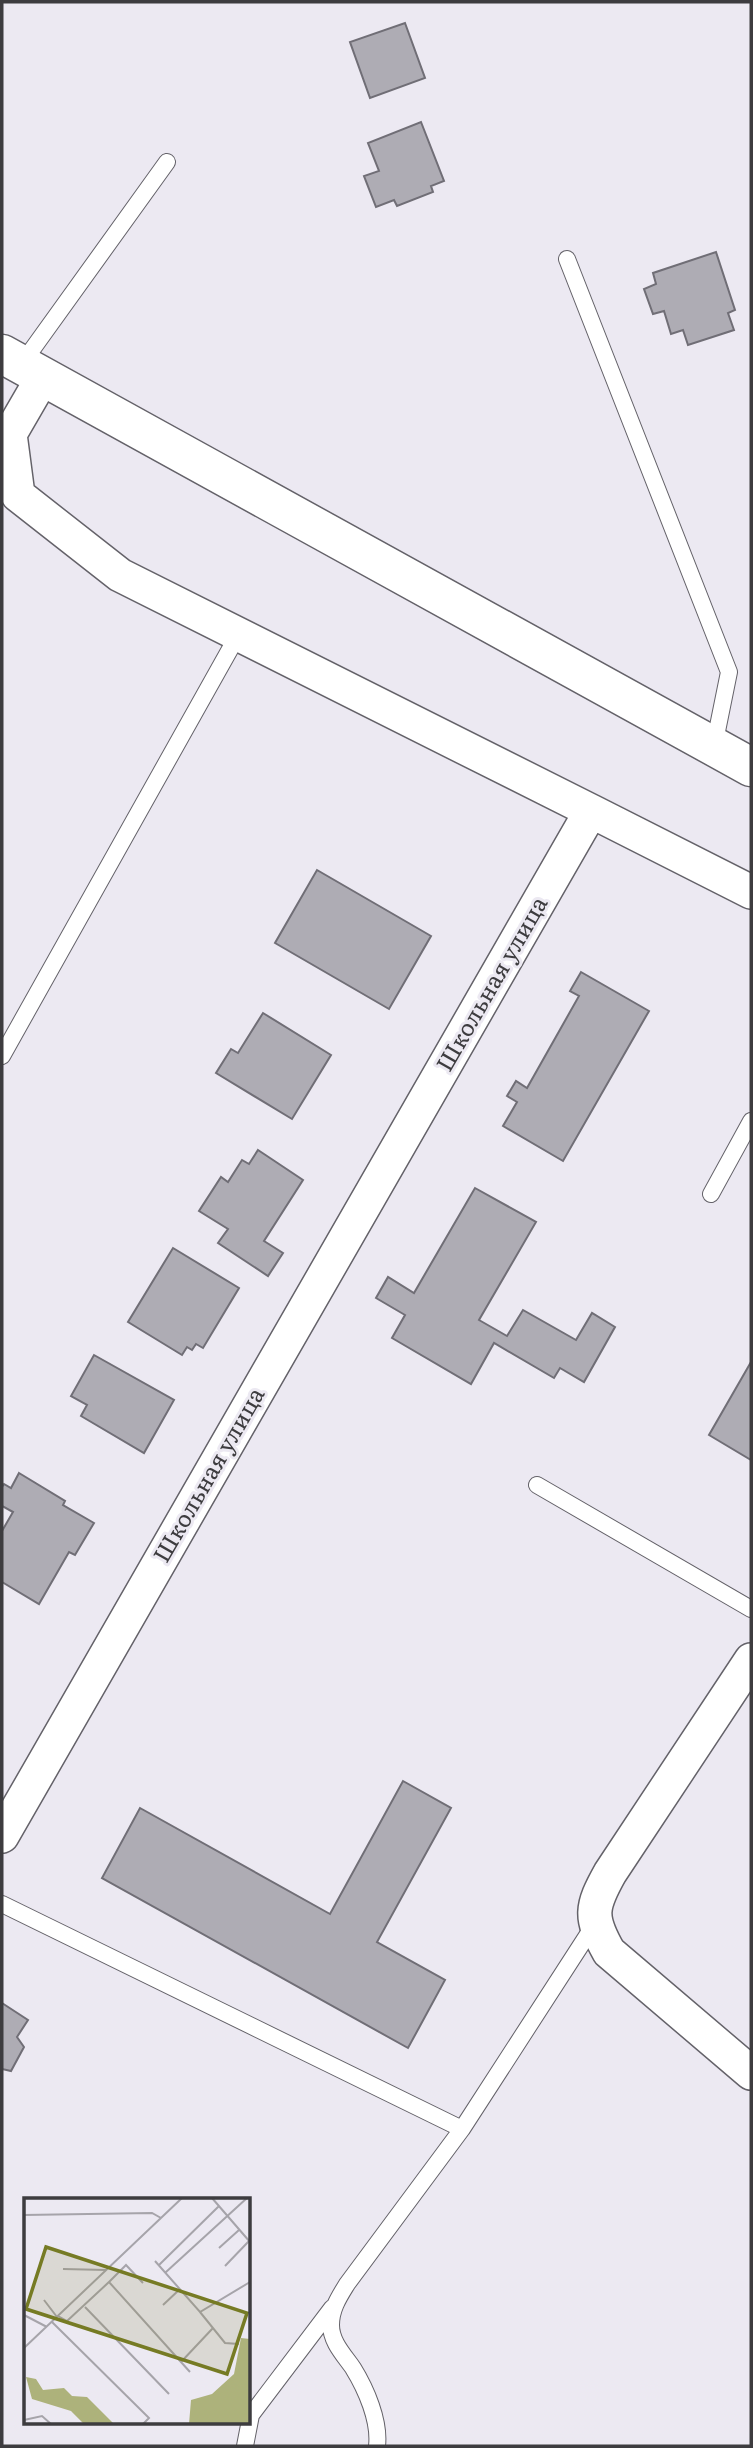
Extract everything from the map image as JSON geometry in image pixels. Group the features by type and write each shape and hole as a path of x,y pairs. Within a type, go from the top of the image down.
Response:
{"street":[{"path":"751,767 22,365 10,434 18,495 120,575 751,892"},
{"name":"Школьная улица","path":"2,1836 592,811"},
{"path":"751,1660 610,1873 595,1899 594,1925 609,1952 617,1960 751,2073"}],"lane":[{"path":"22,365 167,162"},
{"path":"567,259 729,672 714,746"},
{"path":"2,1056 238,635"},
{"path":"711,1194 751,1121"},
{"path":"537,1485 751,1609"},
{"path":"2,1904 462,2129"},
{"path":"250,2420 251,2415 334,2306 346,2284 462,2129 594,1925"},
{"path":"334,2306 330,2327 337,2346 354,2370 372,2410 379,2435 377,2446"},
{"path":"245,2446 249,2424"}],"building":[{"path":"405,23 425,78 370,98 350,42"},
{"path":"421,122 444,181 431,186 433,192 397,206 394,200 376,207 364,176 379,171 368,143"},
{"path":"716,252 735,310 728,313 734,330 688,345 683,330 671,334 664,311 653,314 644,289 656,284 653,273"},
{"path":"317,870 431,936 389,1009 275,943"},
{"path":"581,972 649,1011 563,1161 503,1126 517,1102 507,1096 516,1081 527,1088 579,996 570,991"},
{"path":"263,1013 331,1055 292,1119 216,1073 231,1049 238,1053"},
{"path":"258,1150 303,1180 264,1241 283,1253 268,1276 218,1243 228,1229 199,1211 221,1177 228,1182 242,1160 249,1164"},
{"path":"475,1188 536,1222 479,1320 507,1336 523,1310 576,1340 592,1313 615,1327 584,1382 560,1368 554,1378 494,1343 471,1384 392,1338 405,1315 376,1298 388,1277 414,1293"},
{"path":"173,1248 239,1288 203,1348 196,1344 192,1350 187,1347 182,1355 128,1322"},
{"path":"94,1355 174,1400 144,1453 81,1416 87,1405 71,1396"},
{"path":"751,1362 751,1460 709,1435"},
{"path":"19,1473 65,1501 63,1505 94,1523 75,1555 69,1552 39,1604 2,1582 2,1531 13,1512 2,1506 2,1487 4,1484 11,1488"},
{"path":"403,1781 451,1808 377,1942 445,1980 408,2048 102,1878 140,1808 330,1914"},
{"path":"2,2003 28,2020 17,2037 24,2047 11,2071 2,2069"}]}
